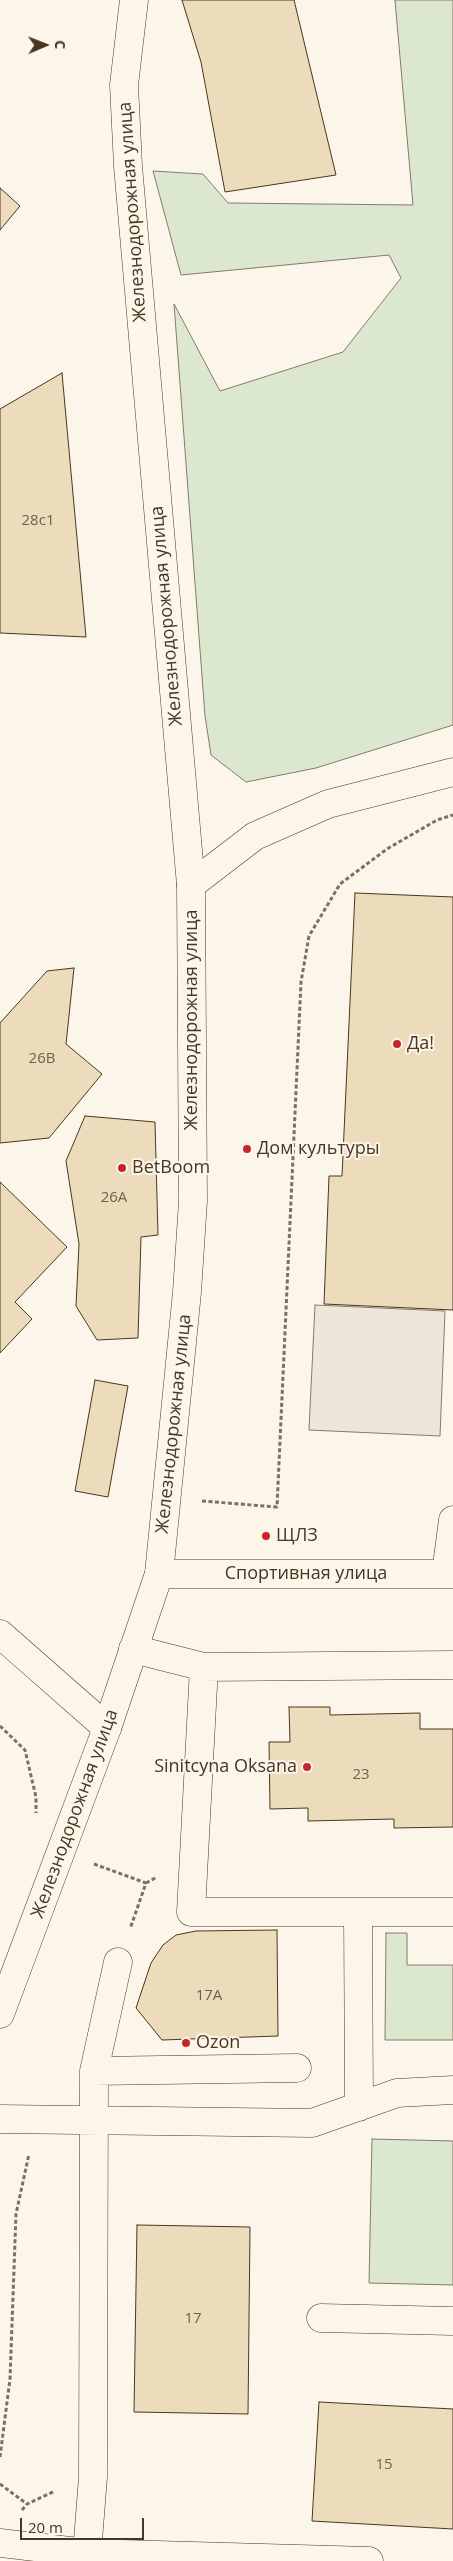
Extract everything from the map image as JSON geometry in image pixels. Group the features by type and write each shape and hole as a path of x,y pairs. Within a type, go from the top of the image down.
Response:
{"main road":[{"name":"Железнодорожная улица","path":"0,2014 108,1728 159,1574 187,1292 193,1201 191,885 128,166 124,85 134,0"},
{"path":"191,885 255,836 328,804 453,772"},
{"path":"449,1574 453,1520"},
{"name":"Спортивная улица","path":"159,1574 449,1574"},
{"path":"0,1634 108,1728"},
{"path":"133,1649 204,1667 453,1665"},
{"path":"204,1667 191,1912 453,1912"},
{"path":"358,1912 359,2107"},
{"path":"87,2553 93,2477 94,2071 118,1962"},
{"path":"94,2071 297,2068"},
{"path":"0,2119 312,2123 397,2093 453,2090"},
{"path":"321,2318 453,2321"},
{"path":"0,2543 87,2553 369,2561"}],"path":[{"path":"167,1498 277,1507 301,982 309,936 340,884 387,849 437,820 453,815"},
{"path":"0,1726 25,1750 36,1797 35,1815"},
{"path":"62,1851 146,1883 118,1962"},
{"path":"0,2457 10,2379 16,2214 37,2120"},
{"path":"16,2517 27,2504 93,2477"},
{"path":"0,2484 27,2504"}],"green space":[{"path":"395,0 453,0 453,725 316,768 246,782 211,755 205,716 174,304 220,391 343,352 401,278 389,255 181,275 153,171 203,174 228,203 413,205"},
{"path":"386,1933 407,1933 407,1965 453,1965 453,2040 385,2040"},
{"path":"372,2139 453,2141 453,2285 369,2283"}],"shaded area":[{"path":"315,1305 445,1311 440,1436 309,1430"}],"building":[{"path":"182,0 294,0 336,175 225,192 201,62"},
{"path":"0,188 20,206 0,230"},
{"path":"62,373 86,637 0,633 0,409"},
{"path":"355,893 453,897 453,1310 324,1304 329,1176 342,1176"},
{"path":"74,968 66,1044 102,1074 49,1138 0,1143 0,1023 47,971"},
{"path":"85,1116 155,1122 158,1235 141,1237 138,1338 97,1340 76,1306 79,1244 66,1161"},
{"path":"0,1182 67,1247 15,1302 32,1319 0,1353"},
{"path":"95,1380 128,1386 108,1497 75,1491"},
{"path":"289,1707 330,1707 330,1715 420,1713 420,1729 453,1729 453,1827 394,1828 394,1819 308,1821 308,1808 270,1809 269,1742 290,1742"},
{"path":"277,1930 278,2036 162,2040 136,2008 151,1963 163,1945 176,1935 196,1931"},
{"path":"137,2225 250,2227 248,2414 134,2412"},
{"path":"319,2402 453,2409 453,2529 312,2521"}],"place":[{"name":"Да!","path":"397,1044"},
{"name":"Дом культуры","path":"247,1149"},
{"name":"BetBoom","path":"122,1168"},
{"name":"ЩЛЗ","path":"266,1536"},
{"name":"Sinitcyna Oksana","path":"307,1767"},
{"name":"Ozon","path":"186,2043"}]}
